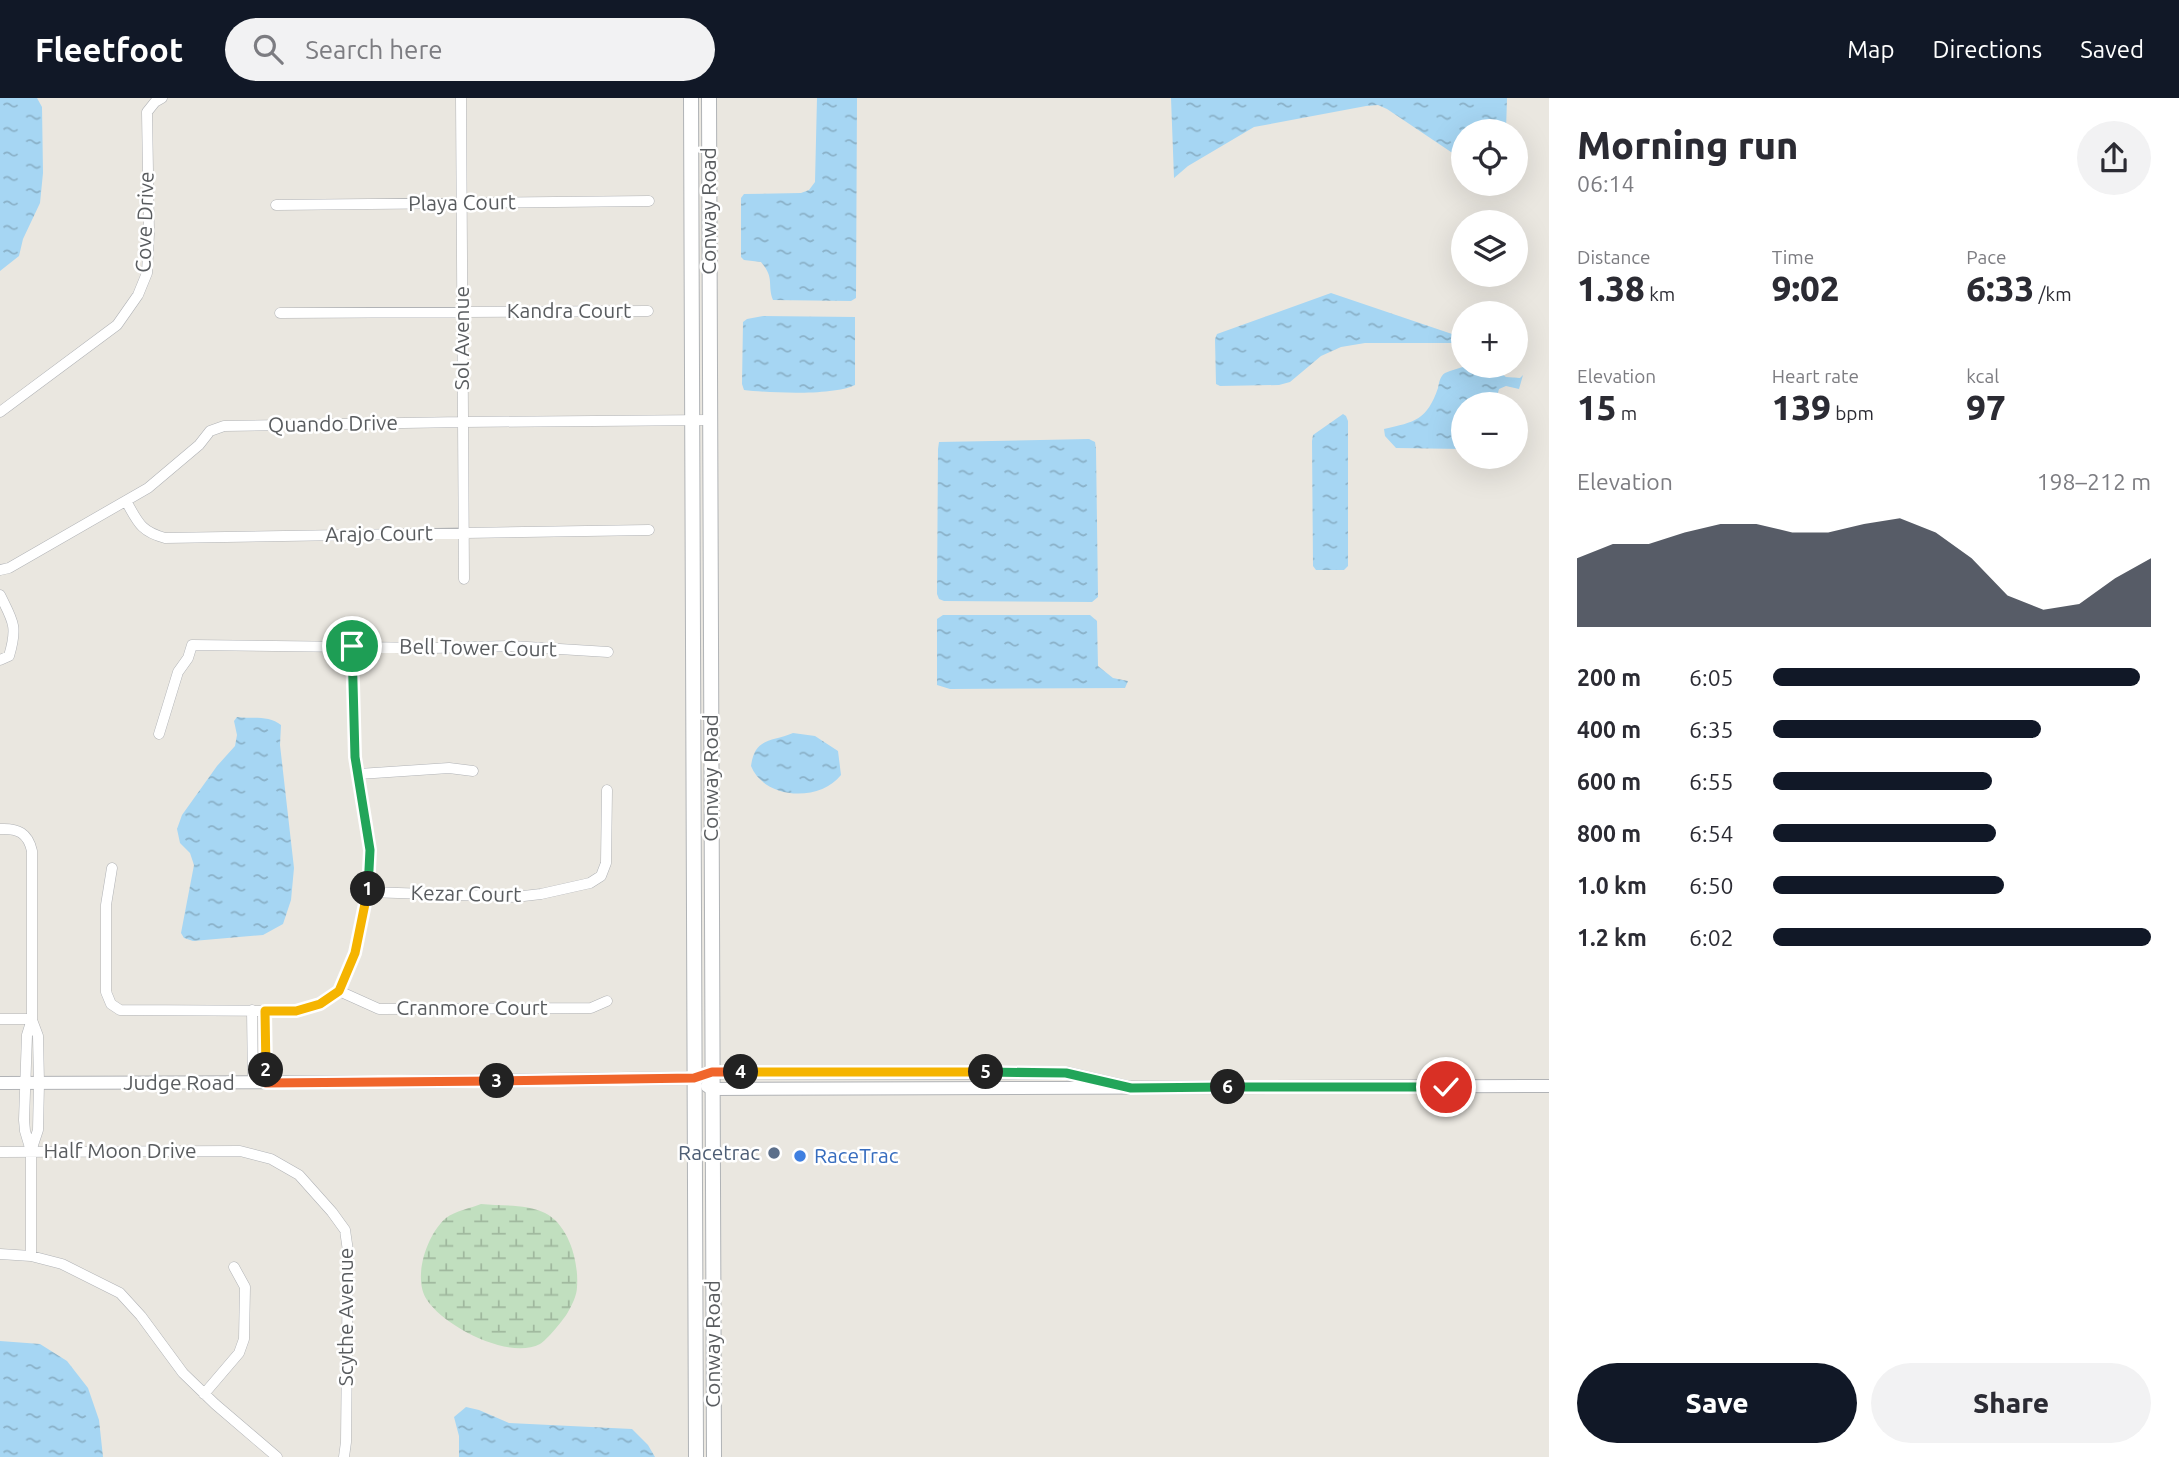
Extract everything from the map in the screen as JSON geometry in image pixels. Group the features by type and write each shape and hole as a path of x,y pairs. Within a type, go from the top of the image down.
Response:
{"main road":[{"name":"Conway Road","path":"691,98 696,1457"},
{"name":"Conway Road","path":"709,98 714,1457"},
{"path":"692,675 699,693 710,707"},
{"path":"695,1286 703,1307 713,1319"}],"street":[{"name":"Cove Drive","path":"0,412 117,325 138,295 147,273 149,233 147,112 162,98"},
{"name":"Sol Avenue","path":"461,98 464,579"},
{"name":"Playa Court","path":"276,205 649,201"},
{"name":"Kandra Court","path":"280,313 648,311"},
{"name":"Quando Drive","path":"0,570 9,568 148,488 199,445 210,431 224,426 710,420"},
{"name":"Arajo Court","path":"126,501 140,527 150,534 165,538 649,530"},
{"path":"0,595 14,622 14,639 9,656 0,660"},
{"name":"Bell Tower Court","path":"159,734 178,672 192,645 432,648 511,646 608,652"},
{"path":"112,868 106,917 106,992 111,1004 120,1010 296,1011 320,1004 339,991 355,953 368,892 370,850 355,757 352,646"},
{"path":"359,774 449,768 473,771"},
{"name":"Kezar Court","path":"368,892 515,897 590,883 601,876 606,863 607,790"},
{"path":"0,828 20,831 30,841 32,851 32,1020 27,1035 38,1129 31,1151"},
{"name":"Cranmore Court","path":"339,991 379,1009 591,1008 607,1001"},
{"path":"252,1010 252,1041 259,1083"},
{"path":"259,1083 266,1041 265,1011"},
{"path":"0,1019 32,1020"},
{"path":"252,1041 266,1041"},
{"name":"Judge Road","path":"0,1083 694,1078 712,1072 1066,1073 1131,1088"},
{"path":"694,1078 712,1089"},
{"path":"31,1256 31,1151 24,1120 32,1083"},
{"name":"Judge Road","path":"712,1089 1549,1086"},
{"path":"24,1120 38,1121"},
{"name":"Half Moon Drive","path":"0,1152 240,1151"},
{"name":"Scythe Avenue","path":"240,1151 271,1159 299,1175 345,1230 348,1264 344,1457"},
{"path":"0,1254 31,1256 62,1264 120,1293 141,1316 183,1373 277,1457"},
{"path":"204,1394 239,1353 244,1339 245,1287 233,1267"}],"green space":[{"path":"481,1204 522,1207 545,1213 560,1226 571,1245 577,1277 575,1297 563,1319 540,1344 527,1348 512,1348 479,1338 448,1321 427,1300 423,1291 421,1269 428,1245 439,1225 454,1213"}],"water":[{"path":"0,98 37,98 42,107 43,173 40,203 23,239 19,256 0,271"},
{"path":"817,98 857,98 856,298 851,301 773,300 769,277 761,262 744,260 741,257 741,198 744,194 801,193 809,190 815,182"},
{"path":"1171,98 1507,98 1506,119 1451,119 1451,152 1387,109 1378,105 1366,106 1254,127 1188,166 1174,178"},
{"path":"1331,293 1451,334 1451,343 1365,343 1341,347 1321,356 1290,382 1279,385 1220,386 1216,384 1217,334"},
{"path":"763,316 855,317 855,385 817,392 744,390 743,322"},
{"path":"1450,371 1451,378 1522,378 1519,389 1506,386 1498,392 1451,392 1451,449 1396,448 1385,436 1384,429 1412,421 1424,413 1434,399 1443,374"},
{"path":"1343,414 1348,421 1348,566 1344,570 1316,570 1313,566 1313,435"},
{"path":"1089,439 1095,442 1096,449 1098,597 1092,602 939,599 939,442"},
{"path":"943,615 1090,615 1097,621 1098,666 1113,678 1128,681 1125,688 950,689 937,685 937,619"},
{"path":"237,717 265,719 281,725 280,745 294,868 291,900 283,924 263,935 193,941 184,938 181,933 194,865 190,853 180,843 177,829 182,815 235,746 237,735 234,721"},
{"path":"793,733 815,736 838,751 841,775 832,784 807,793 793,793 768,786 758,777 751,766 756,750 766,742"},
{"path":"0,1341 40,1344 67,1361 88,1388 99,1420 103,1457 0,1457"},
{"path":"466,1407 509,1423 632,1429 648,1445 655,1457 459,1457 459,1436 454,1417"}],"place":[{"name":"Racetrac","path":"774,1153"},
{"name":"RaceTrac","path":"800,1156"}],"route":[{"path":"352,646 355,757 370,850 368,892 355,953 339,991 320,1004 296,1011 265,1011 266,1083 694,1078 712,1072 944,1072 1066,1073 1131,1088 1446,1087"}]}
